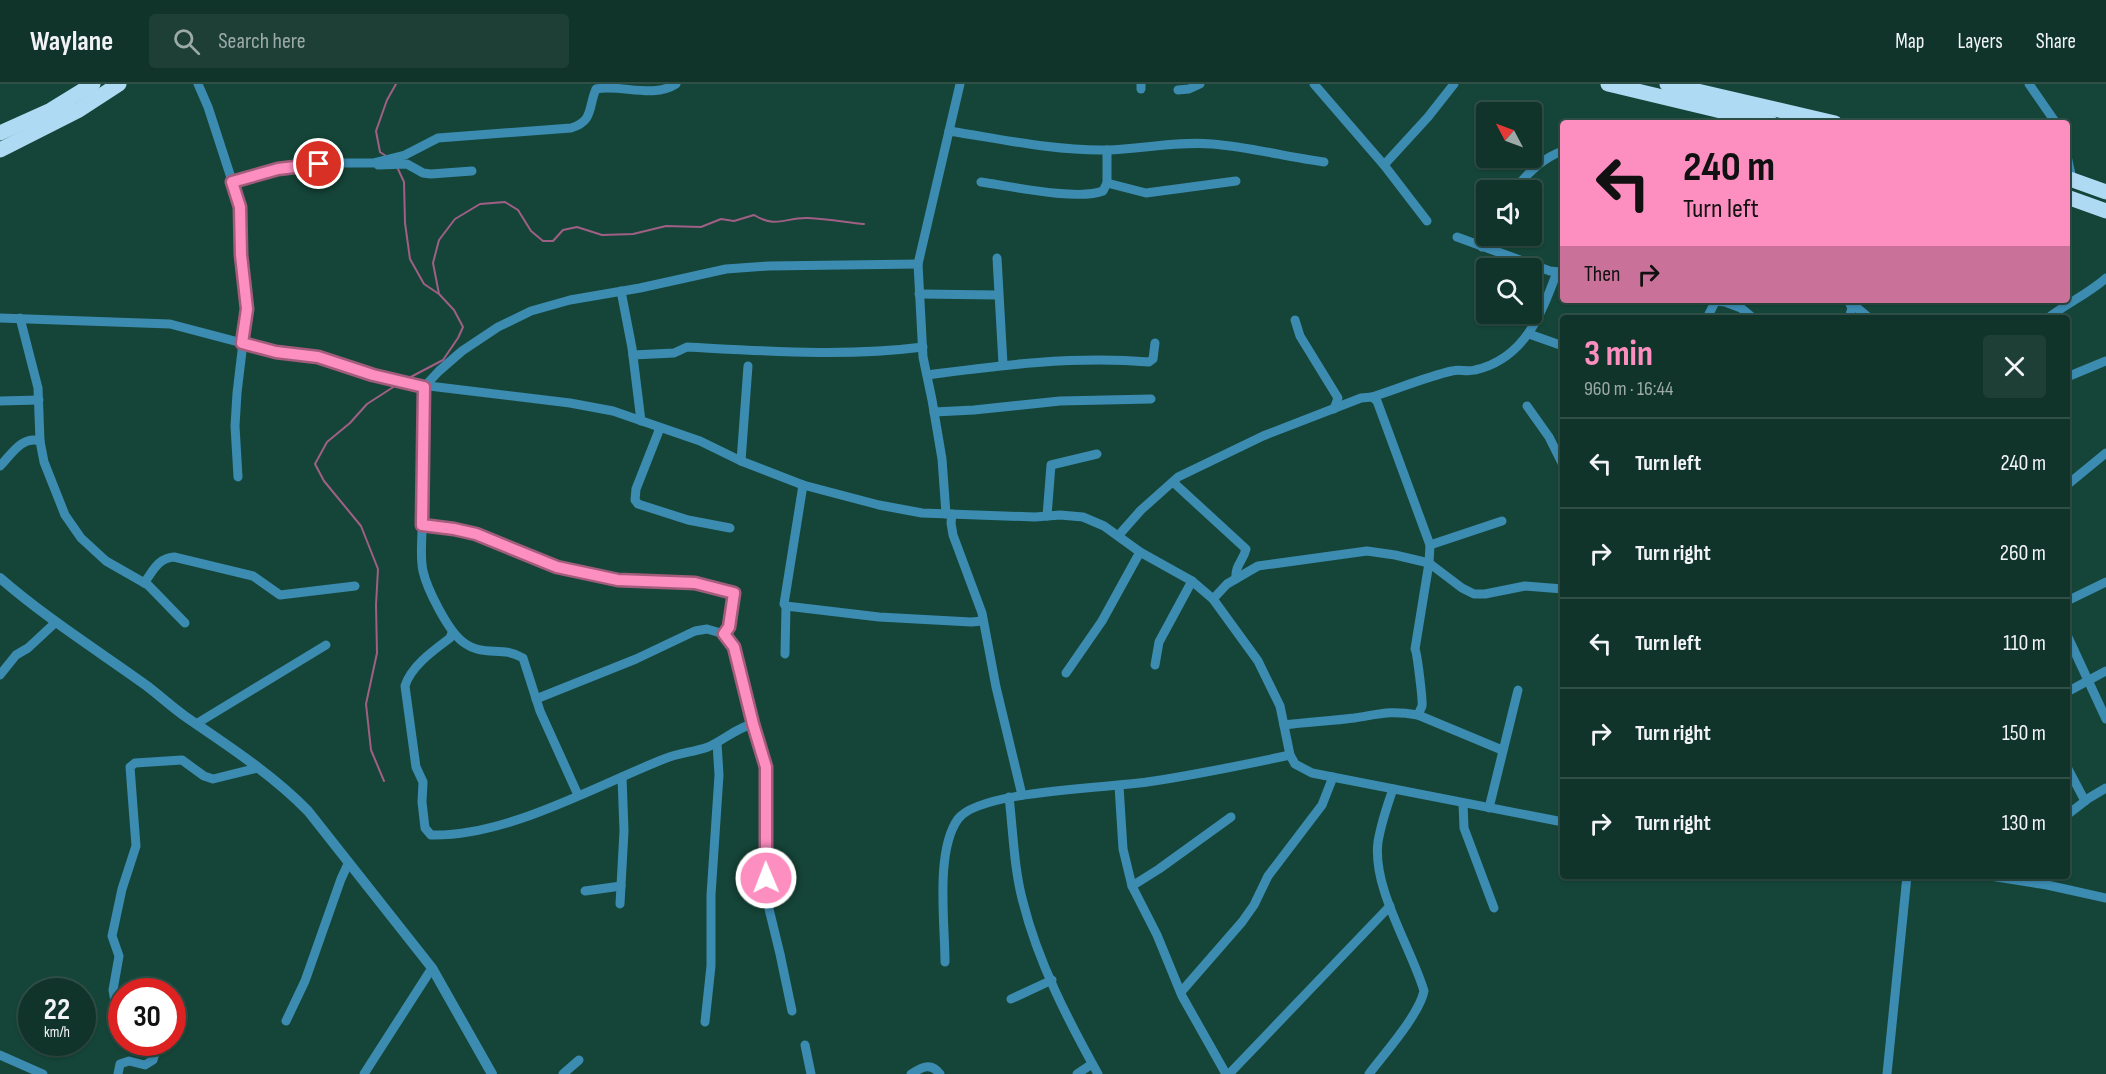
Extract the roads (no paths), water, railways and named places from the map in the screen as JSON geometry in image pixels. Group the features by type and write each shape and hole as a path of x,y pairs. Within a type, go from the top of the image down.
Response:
{"highway":[{"path":"0,133 51,110 93,84"},
{"path":"0,150 79,110 119,84"},
{"path":"1608,84 1756,120"},
{"path":"1667,84 1822,120"},
{"path":"2070,178 2104,189"},
{"path":"2070,198 2106,211"}],"street":[{"path":"198,84 208,107 240,207 241,255 247,309 235,426 238,477"},
{"path":"232,182 288,168 319,164 386,163 406,160 438,138 571,128 579,126 588,118 596,89 602,86 664,89 676,84"},
{"path":"960,84 918,264 923,347 953,535 983,621 1022,795"},
{"path":"1178,90 1189,89 1200,84"},
{"path":"1314,84 1384,165 1427,221"},
{"path":"1384,165 1428,117 1454,84"},
{"path":"2029,84 2054,120"},
{"path":"949,131 1050,147 1107,150 1209,144 1248,148 1285,157 1324,162"},
{"path":"981,183 1067,194 1096,194 1103,191 1107,183 1107,150"},
{"path":"1523,180 1540,164 1560,153"},
{"path":"406,160 423,173 472,171"},
{"path":"1107,183 1146,194 1236,181"},
{"path":"1118,537 1141,510 1173,482 1220,455 1361,398 1372,397 1454,370 1472,371 1496,364 1513,351 1528,334 1543,310 1560,272 1550,272 1458,237"},
{"path":"997,258 1003,364"},
{"path":"578,795 536,699 523,658 514,652 478,651 452,633 423,571 424,387 439,371 474,342 516,316 570,300 726,269 768,266 918,264"},
{"path":"2070,301 2094,289 2106,278"},
{"path":"621,291 633,355 641,421"},
{"path":"920,294 998,296"},
{"path":"1728,303 1741,308 1749,315"},
{"path":"1852,303 1866,315"},
{"path":"2053,315 2068,303"},
{"path":"0,318 170,324 276,352 318,357 373,375 424,387 588,405 613,411 700,441 741,461 803,486 922,513 1083,517 1104,526 1140,552 1192,581 1213,598 1258,661 1280,706 1290,754 1295,764 1312,773 1560,821"},
{"path":"20,318 35,373 39,400 40,441 48,477 65,515 81,538 106,561 154,590 185,622"},
{"path":"1295,320 1300,336 1338,398 1334,410"},
{"path":"1528,334 1560,345"},
{"path":"927,375 1003,364 1084,359 1149,362 1153,360 1155,343"},
{"path":"633,355 674,353 687,347 777,352 878,352 923,347"},
{"path":"2070,376 2106,361"},
{"path":"741,461 748,366"},
{"path":"1372,397 1377,401 1430,545 1415,649 1418,655 1422,706 1418,715"},
{"path":"934,412 1060,401 1152,399"},
{"path":"0,401 39,400"},
{"path":"1527,406 1549,437 1560,459"},
{"path":"660,428 636,489 634,500 638,504 688,520 730,528"},
{"path":"0,466 26,440 40,441"},
{"path":"2070,483 2106,453"},
{"path":"1047,516 1051,465 1097,454"},
{"path":"1173,482 1246,549 1235,568 1236,579"},
{"path":"785,654 786,606 784,604 803,486"},
{"path":"1430,545 1502,521"},
{"path":"422,525 476,534 557,567 618,580 695,583 734,593 723,630 734,647 766,767 766,866 769,909 792,1011"},
{"path":"1213,598 1236,579 1258,566 1367,551 1429,563 1462,588 1474,594 1525,586 1560,589"},
{"path":"1066,673 1102,621 1140,552"},
{"path":"144,583 160,560 165,557 174,557 253,576 280,594 355,586"},
{"path":"0,578 56,622 286,789 308,811 432,969 492,1074"},
{"path":"1155,665 1159,642 1192,581"},
{"path":"2070,600 2106,582"},
{"path":"786,606 879,617 983,621"},
{"path":"0,675 16,655 28,648 56,622"},
{"path":"536,699 636,659 695,631 723,630"},
{"path":"452,633 450,638 418,665 407,678 405,686 416,767 423,782 424,828 432,835 441,836 493,827 540,811 667,758 717,743 743,727 753,724"},
{"path":"2070,641 2106,719"},
{"path":"196,724 326,645"},
{"path":"2070,690 2106,671"},
{"path":"1489,808 1518,690"},
{"path":"1284,724 1353,718 1385,711 1418,715 1502,750"},
{"path":"705,1022 711,966 711,895 719,775 717,743"},
{"path":"945,962 943,875 953,829 965,812 1009,797 1065,789 1119,786 1234,767 1290,754"},
{"path":"115,978 119,956 112,936 122,889 136,846 130,767 135,763 182,760 204,776 213,779 258,768"},
{"path":"2070,773 2085,801"},
{"path":"620,904 624,831 622,777"},
{"path":"1181,992 1242,922 1268,876 1322,806 1334,777"},
{"path":"1119,786 1123,849 1132,886 1157,935 1181,992 1227,1074 1390,906"},
{"path":"2070,813 2106,788"},
{"path":"1369,1074 1414,1012 1424,991 1384,890 1378,863 1378,844 1393,789"},
{"path":"1009,797 1022,900 1034,939 1098,1074"},
{"path":"1463,803 1464,828 1494,908"},
{"path":"1132,886 1231,817"},
{"path":"286,1021 305,981 348,864"},
{"path":"1887,1074 1907,879"},
{"path":"2048,880 2106,898"},
{"path":"585,891 621,886"},
{"path":"364,1074 432,969"},
{"path":"1011,999 1052,980"},
{"path":"805,1045 811,1074"},
{"path":"0,1055 44,1074"},
{"path":"118,1074 120,1064 129,1061 145,1065 153,1060 154,1056"},
{"path":"564,1074 579,1060"},
{"path":"1077,1074 1092,1064"},
{"path":"911,1074 920,1068 929,1066 935,1068 939,1074"}],"waterway":[{"path":"386,156 380,152 376,131 387,100 396,84"},
{"path":"398,169 404,182 405,223 410,259 424,284 439,294 454,310 463,327 443,360 405,380"},
{"path":"439,294 433,263 439,240 455,219 480,204 505,202 518,210 531,231 543,241 553,241 563,230 577,227 602,235 633,234 666,226 701,227 721,219 734,221 754,215 775,222 808,218 864,224"},
{"path":"384,781 371,750 366,704 377,653 378,569 361,526 324,481 315,464 327,442 350,423 367,404 398,384"}]}
